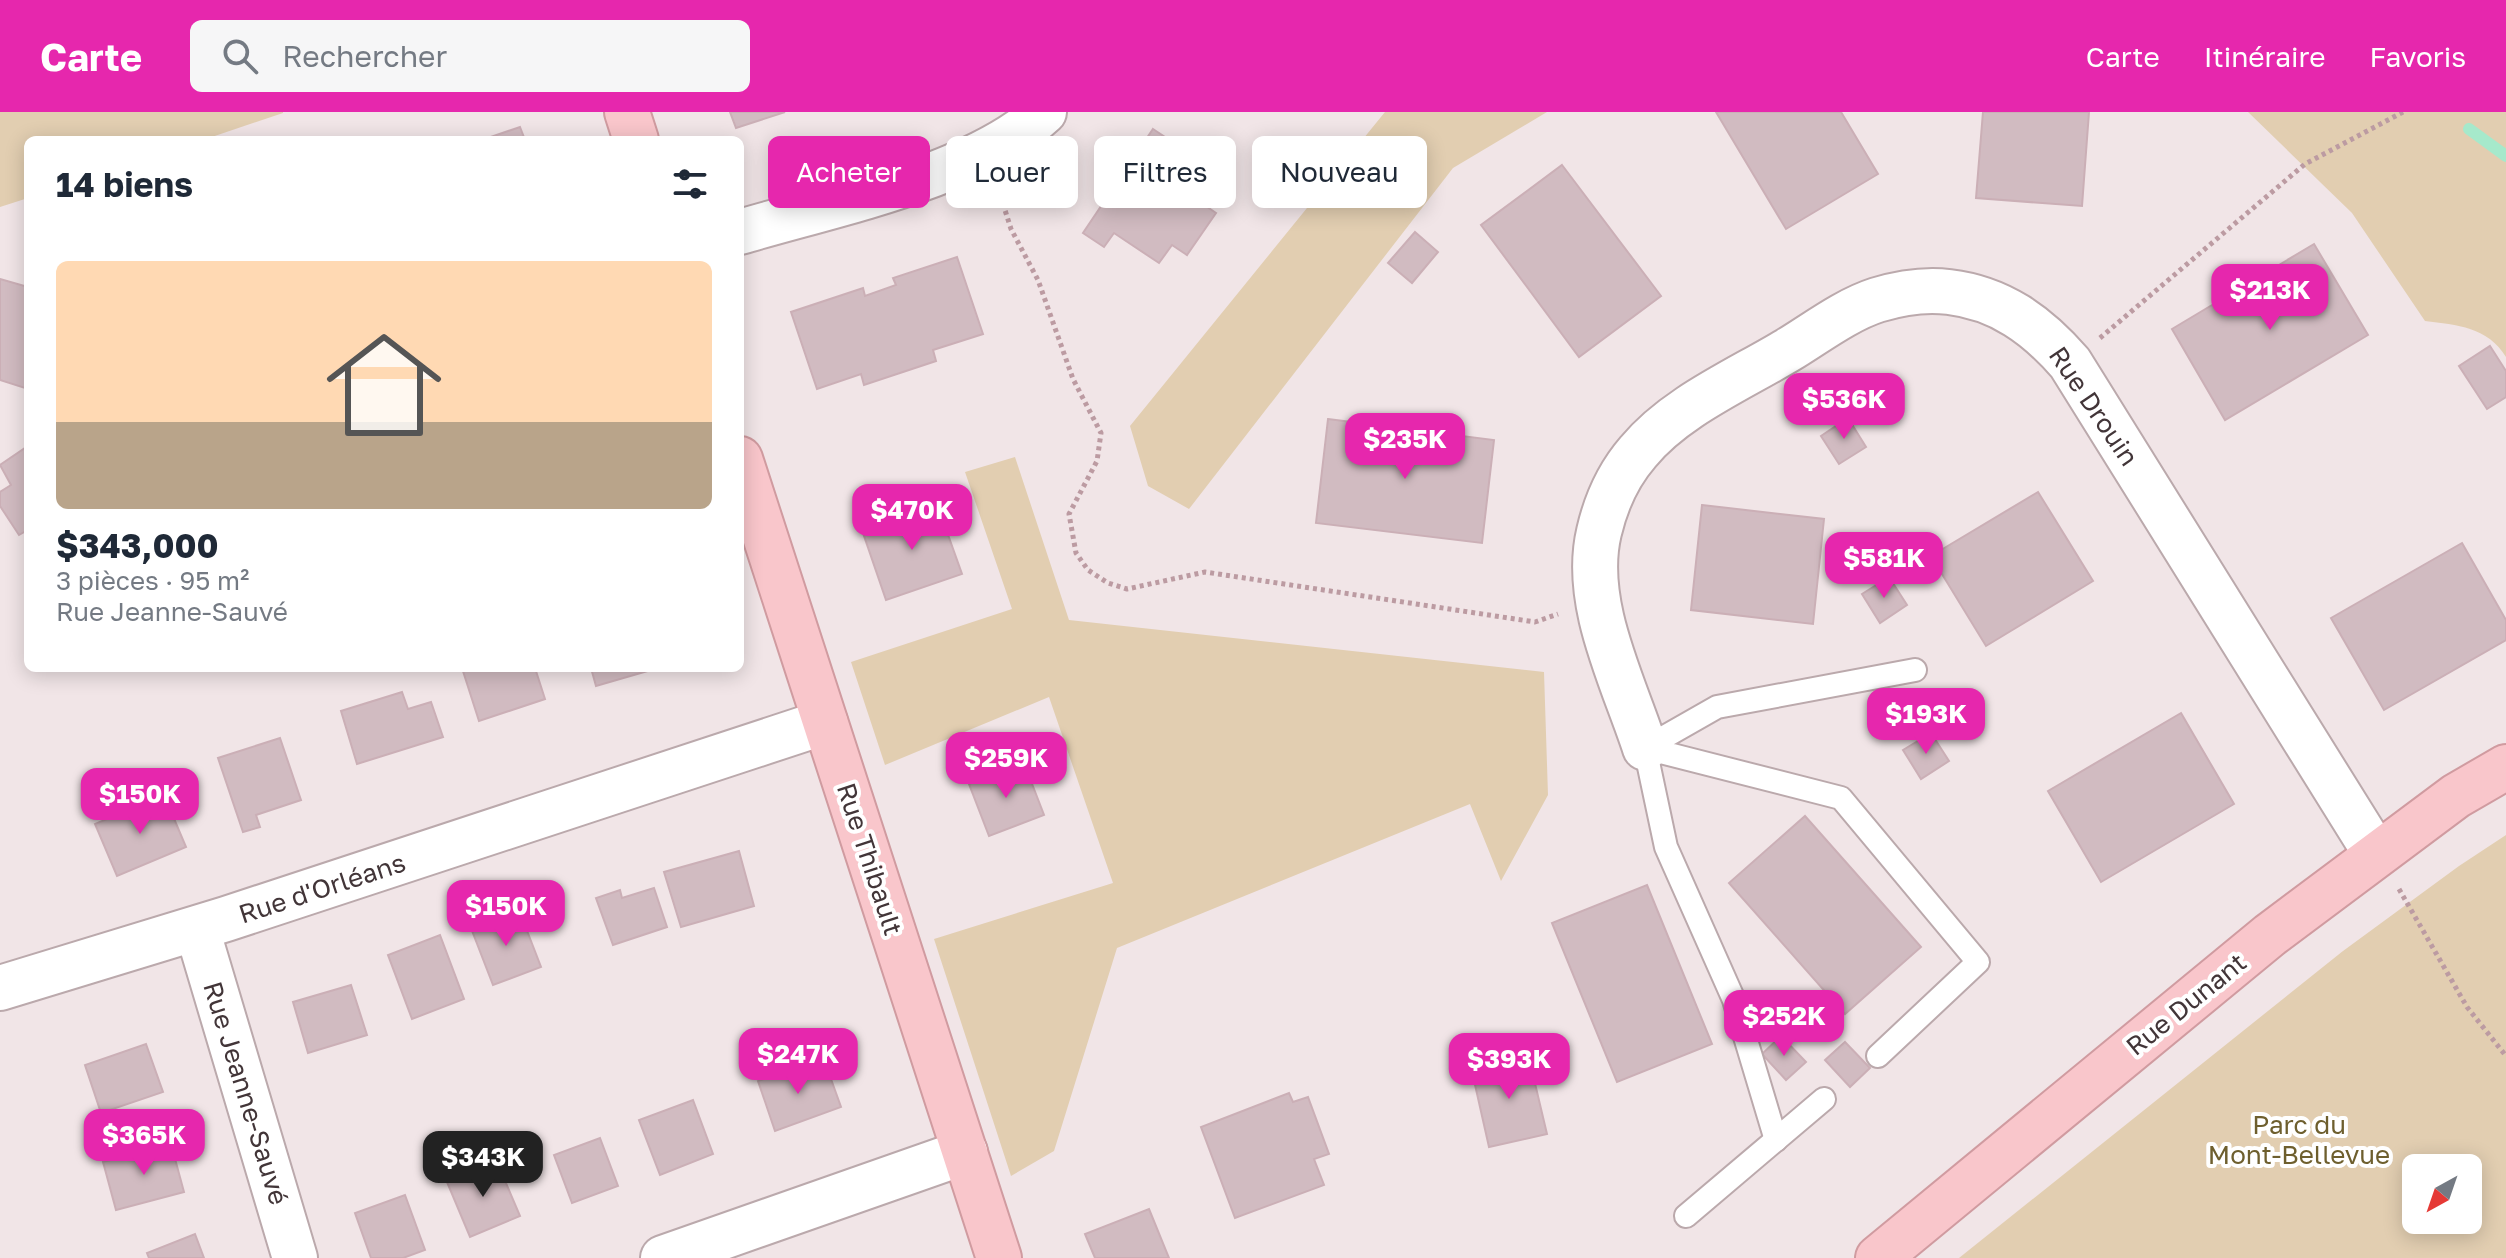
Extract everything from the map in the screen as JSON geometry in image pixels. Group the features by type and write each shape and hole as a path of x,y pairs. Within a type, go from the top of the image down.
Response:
{"street":[{"path":"627,112 635,136"},
{"path":"1011,136 1044,112"},
{"path":"744,231 946,170"},
{"name":"Rue Drouin","path":"1645,748 1598,600 1598,537 1606,506 1620,477 1661,428 1864,306 1910,292 1947,291 1983,299 2027,321 2046,336 2070,363 2376,854"},
{"name":"Rue Thibault","path":"744,471 999,1258"},
{"name":"Rue d'Orléans","path":"0,988 197,929 825,722"},
{"name":"Rue Dunant","path":"1878,1258 2270,935 2456,796 2506,767"},
{"name":"Rue Jeanne-Sauvé","path":"197,929 295,1258"},
{"path":"663,1258 965,1152"}],"lane":[{"path":"1645,748 1717,707 1915,670"},
{"path":"1645,748 1841,798 1978,962 1878,1056"},
{"path":"1645,748 1666,847 1734,1000 1776,1140"},
{"path":"1686,1216 1824,1099"}],"path":[{"path":"2070,363 2305,164 2403,112"},
{"path":"1004,208 1011,229 1038,280 1073,379 1101,433 1097,461 1069,514 1076,553 1088,570 1108,583 1127,589 1149,586 1183,574 1205,572 1535,622 1598,600"},
{"path":"2400,892 2467,1007 2506,1056"}],"green space":[{"path":"0,112 283,112 215,136 24,136 24,199 0,207"},
{"path":"1385,112 1547,112 1453,168 1427,202 1427,136 1366,136"},
{"path":"2248,112 2506,112 2506,357 2481,333 2460,326 2425,321 2352,213"},
{"path":"1307,208 1422,208 1189,509 1148,486 1130,426"},
{"path":"1015,457 1069,620 1544,672 1548,795 1501,881 1470,804 1117,948 1054,1151 1011,1176 934,939 1113,883 1049,697 885,765 851,662 1012,609 965,472"},
{"name":"Parc du Mont-Bellevue","path":"2506,835 2506,1258 1959,1258 2343,951"}],"building":[{"path":"730,112 785,112 736,128"},
{"path":"1716,112 1841,112 1878,174 1786,229"},
{"path":"1983,112 2089,112 2082,206 1976,198"},
{"path":"520,127 523,136 494,136"},
{"path":"1153,129 1164,136 1148,136"},
{"path":"1562,165 1661,296 1579,357 1481,225"},
{"path":"1100,208 1209,208 1216,213 1187,255 1172,245 1159,263 1114,233 1104,247 1083,233"},
{"path":"1415,232 1438,252 1412,283 1388,263"},
{"path":"2314,244 2368,335 2225,420 2172,329"},
{"path":"957,257 983,334 933,350 936,361 864,385 861,374 817,389 791,312 863,288 865,296 896,285 893,278"},
{"path":"0,279 24,286 24,388 0,380"},
{"path":"2490,346 2506,371 2506,397 2487,409 2459,366"},
{"path":"1848,418 1866,447 1839,464 1821,436"},
{"path":"1328,419 1494,440 1482,543 1316,523"},
{"path":"24,449 24,532 19,535 0,506 0,492 11,485 0,465"},
{"path":"2038,492 2093,581 1986,646 1931,556"},
{"path":"937,504 962,574 886,600 862,530"},
{"path":"1702,505 1824,519 1813,624 1691,610"},
{"path":"2462,543 2506,620 2506,640 2384,710 2331,618"},
{"path":"1889,577 1907,605 1880,623 1862,594"},
{"path":"463,672 536,672 545,699 479,721"},
{"path":"592,672 644,672 596,686"},
{"path":"402,692 408,709 431,702 443,737 357,764 341,711"},
{"path":"2181,713 2234,804 2101,882 2048,791"},
{"path":"1931,733 1949,761 1921,779 1903,750"},
{"path":"280,738 301,800 256,815 260,827 243,832 218,758"},
{"path":"1024,763 1044,815 989,836 969,784"},
{"path":"164,795 186,847 117,876 95,824"},
{"path":"1805,816 1921,947 1845,1014 1729,883"},
{"path":"739,851 754,906 681,927 664,872"},
{"path":"1647,885 1712,1044 1617,1082 1552,923"},
{"path":"654,888 667,927 613,945 596,898 620,890 622,898"},
{"path":"519,910 541,967 493,985 471,928"},
{"path":"440,935 464,999 412,1019 388,955"},
{"path":"351,985 367,1035 308,1053 293,1002"},
{"path":"1781,1036 1806,1062 1786,1080 1762,1054"},
{"path":"1845,1042 1870,1068 1850,1087 1825,1060"},
{"path":"146,1044 163,1092 101,1113 85,1065"},
{"path":"1528,1054 1547,1134 1489,1147 1471,1067"},
{"path":"803,1065 806,1076 827,1068 841,1107 775,1131 758,1081"},
{"path":"1289,1093 1293,1102 1308,1097 1329,1154 1314,1159 1324,1185 1235,1218 1201,1127"},
{"path":"693,1100 713,1154 660,1175 639,1120"},
{"path":"600,1138 618,1186 572,1203 554,1155"},
{"path":"171,1144 184,1192 116,1210 103,1162"},
{"path":"497,1162 520,1216 470,1237 447,1182"},
{"path":"405,1195 425,1250 403,1258 371,1258 355,1213"},
{"path":"1149,1209 1169,1258 1095,1258 1085,1234"},
{"path":"195,1234 204,1258 149,1258 147,1253"}],"waterway":[{"path":"2469,129 2506,156"}]}
